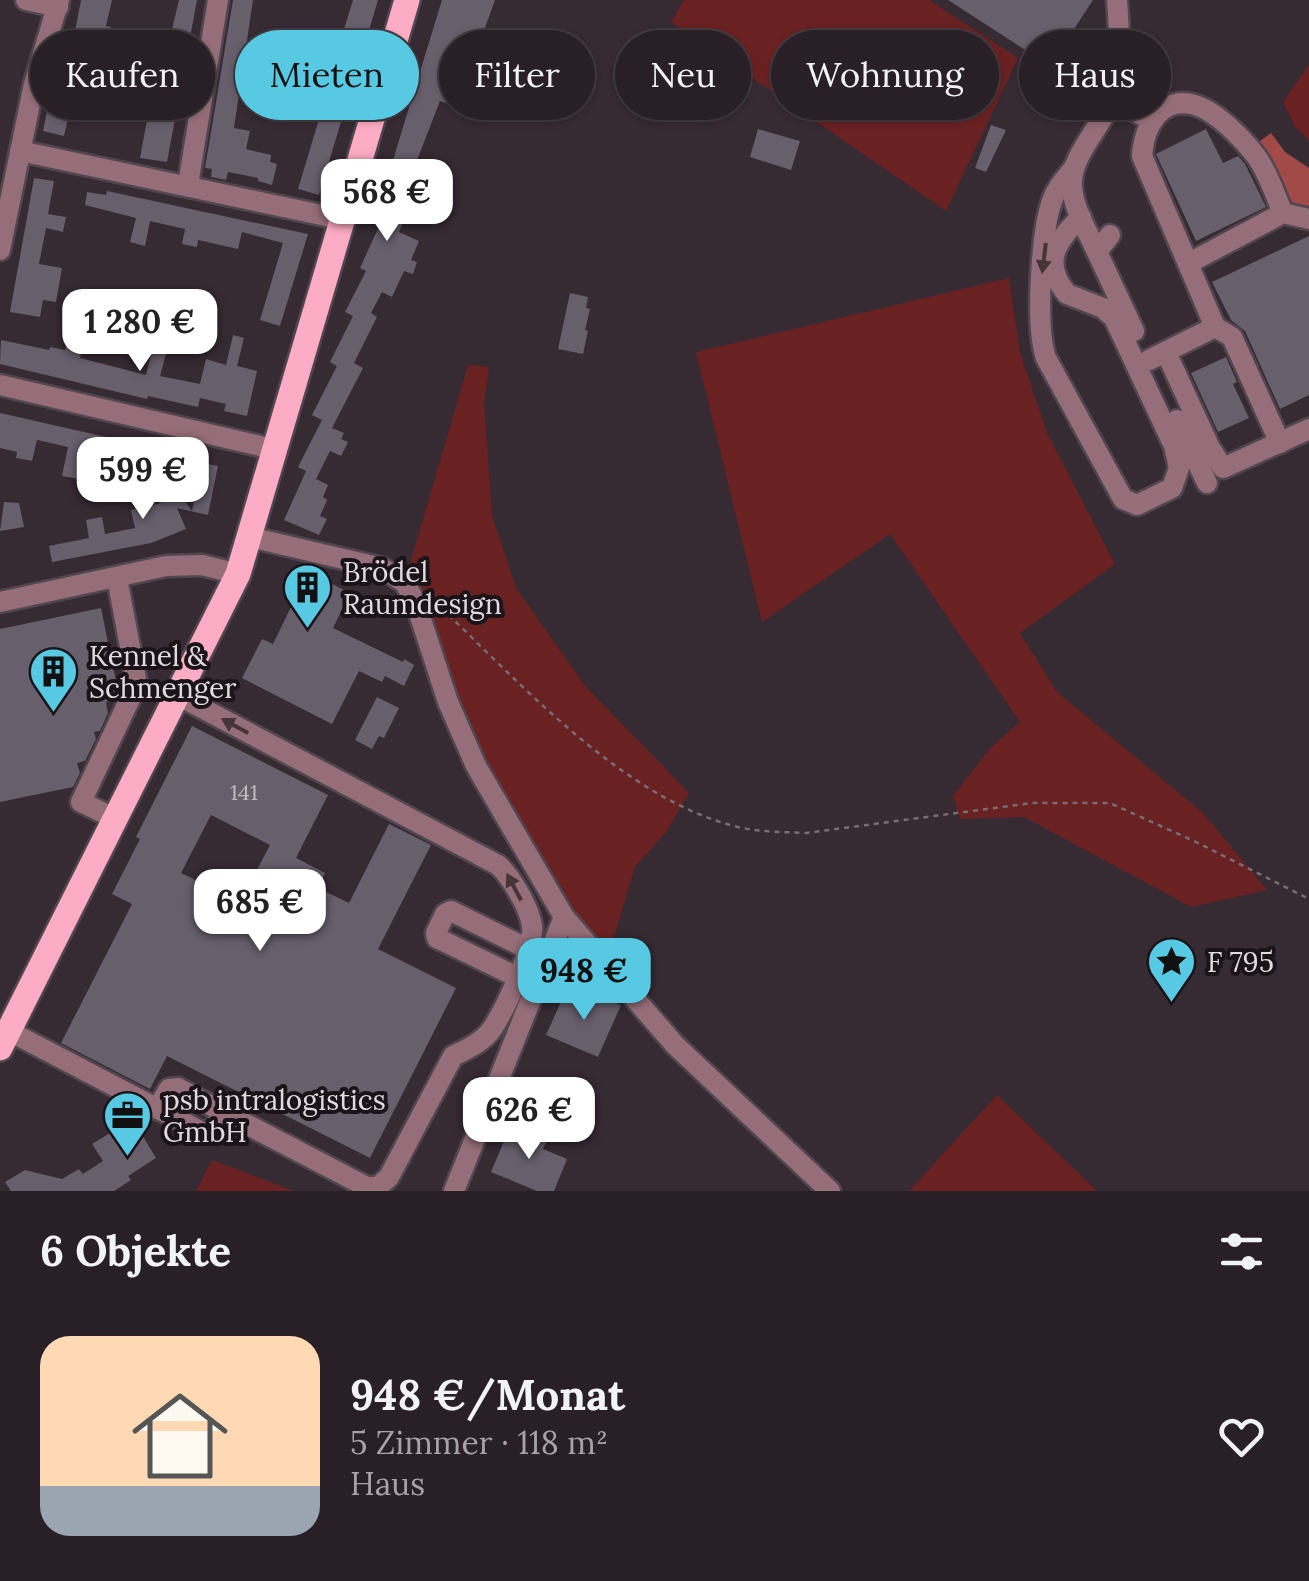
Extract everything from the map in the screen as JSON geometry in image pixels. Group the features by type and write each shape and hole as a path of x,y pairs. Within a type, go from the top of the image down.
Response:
{"main road":[{"path":"4,1040 238,574 407,0"}],"street":[{"path":"0,250 34,84 58,3 26,0"},
{"path":"188,185 218,0"},
{"path":"1118,0 1119,30"},
{"path":"1171,106 1194,105 1210,114 1259,159 1283,214"},
{"path":"1082,217 1057,243 1054,273 1066,294 1103,308 1114,318 1174,446 1179,468 1172,488 1137,505 1123,499 1046,358 1039,338 1041,281 1051,203 1100,120"},
{"path":"1150,120 1143,136 1142,156 1215,327 1232,337 1280,443"},
{"path":"20,150 344,220"},
{"path":"1074,168 1072,185 1082,217 1103,243 1157,356 1207,483"},
{"path":"1189,263 1283,214 1309,219"},
{"path":"1157,356 1215,327"},
{"path":"1157,356 1224,468 1309,429"},
{"path":"0,385 277,450"},
{"path":"250,536 382,568 404,583 416,604 448,702 476,766 564,917 675,1045 830,1191"},
{"path":"0,602 190,564 238,574"},
{"path":"116,819 81,802 137,684 117,578"},
{"path":"4,1040 204,1133 212,1132 223,1112 367,1187 378,1187 390,1178 453,1056 491,1031 530,950 532,925 509,874 178,696"},
{"path":"517,976 438,938 436,933 445,914 451,911 530,950"},
{"path":"459,1186 564,917"}],"path":[{"path":"435,602 604,757 672,802 735,826 806,833 1032,803 1110,804 1309,899"}],"shaded area":[{"path":"684,0 929,0 975,30 771,30 771,91 751,77 751,30 683,30 671,22"},
{"path":"999,46 1018,58 999,98"},
{"path":"1309,64 1309,141 1295,126 1283,102"},
{"path":"814,120 989,120 946,211"},
{"path":"1271,133 1285,152 1309,168 1309,206 1289,203 1256,144"},
{"path":"1009,278 1020,353 1047,433 1115,564 1020,633 1057,692 1203,813 1267,890 1191,907 1024,817 960,819 953,796 991,747 1020,722 890,534 762,622 696,352"},
{"path":"468,365 489,367 484,402 492,516 516,588 586,687 689,793 666,832 635,867 609,953 581,927 502,798 403,588"},
{"path":"997,1095 1097,1191 909,1191"},
{"path":"212,1160 294,1191 196,1191"}],"building":[{"path":"81,0 112,0 106,26 110,30 75,30"},
{"path":"179,0 197,0 191,30 172,30"},
{"path":"233,0 253,0 249,30 235,30 234,128 250,131 246,149 271,155 270,162 277,164 272,185 228,172 226,180 211,177 212,169 205,168"},
{"path":"353,0 378,0 369,30 344,30"},
{"path":"442,0 495,0 484,30 439,30 439,104 400,212 406,215 399,232 419,241 411,260 417,262 413,274 404,271 392,297 382,292 371,313 377,317 354,363 363,368 332,428 344,433 341,439 348,442 341,456 330,451 316,479 328,485 320,516 327,519 319,535 284,520 306,471 298,467 322,420 312,415 337,366 330,362 353,316 345,312 366,271 360,268 380,224 373,221 393,175 389,173 405,120 419,120 419,75"},
{"path":"948,0 1093,0 1073,30 1019,30 1019,46"},
{"path":"45,120 68,120 64,136 43,131"},
{"path":"147,120 175,120 167,162 140,158"},
{"path":"319,120 342,120 319,195 298,189"},
{"path":"991,125 1006,130 986,172 975,168"},
{"path":"758,129 800,141 791,170 750,157"},
{"path":"1206,129 1223,163 1238,156 1245,164 1266,207 1196,241 1156,154"},
{"path":"34,178 54,181 48,214 66,217 63,232 46,228 39,264 62,268 56,302 43,300 40,317 10,312"},
{"path":"107,191 308,234 280,326 260,320 283,243 242,232 238,249 198,240 197,247 182,244 185,229 150,221 145,246 130,242 136,218 85,205 87,192 106,195"},
{"path":"1309,236 1309,395 1280,409 1245,331 1231,320 1212,282"},
{"path":"570,293 588,297 586,308 590,309 583,354 558,349"},
{"path":"70,330 85,333 80,358 146,375 153,347 167,350 160,376 200,384 206,359 226,365 233,335 244,338 237,366 257,371 247,416 224,411 226,404 200,398 198,407 148,396 147,399 0,364 1,340 65,350"},
{"path":"1226,357 1249,418 1218,432 1191,373"},
{"path":"0,413 164,450 160,466 127,459 122,483 109,480 114,457 85,450 79,479 62,476 68,447 37,440 32,461 16,458 17,452 0,448"},
{"path":"202,463 218,466 208,515 177,508 186,529 151,543 52,562 49,546 89,538 86,520 102,517 105,534 135,528 131,510 161,503 154,493 171,482 192,511"},
{"path":"4,502 19,503 24,527 0,531"},
{"path":"308,572 350,593 333,628 414,665 404,686 385,676 382,682 359,671 332,724 242,678 262,639 273,644"},
{"name":"Kennel & Schmenger","path":"101,608 118,691 114,700 106,702 108,713 100,731 94,732 96,739 85,761 77,763 80,773 73,787 0,802 0,629"},
{"path":"377,697 399,708 384,738 379,736 372,749 355,740"},
{"path":"192,726 328,795 296,858 325,873 318,888 349,903 389,824 431,845 378,949 456,988 370,1158 167,1056 150,1089 61,1043 132,904 112,894 140,839 136,837","holes":["211,815 270,845 247,889 217,874 210,887 181,873"]},
{"path":"595,994 621,1005 598,1057 546,1035 564,995 590,1006"},
{"path":"523,1127 548,1138 543,1149 567,1159 554,1191 537,1191 491,1172 507,1134 518,1139"},
{"name":"psb intralogistics GmbH","path":"139,1130 156,1158 128,1176 131,1180 114,1191 11,1191 5,1182 25,1170 62,1179 79,1169 83,1174 103,1161 92,1144 110,1133 117,1144"}],"place":[{"name":"Brödel Raumdesign","path":"308,630"},
{"name":"Kennel & Schmenger","path":"54,714"},
{"name":"F 795","path":"1172,1004"},
{"name":"psb intralogistics GmbH","path":"128,1158"}]}
